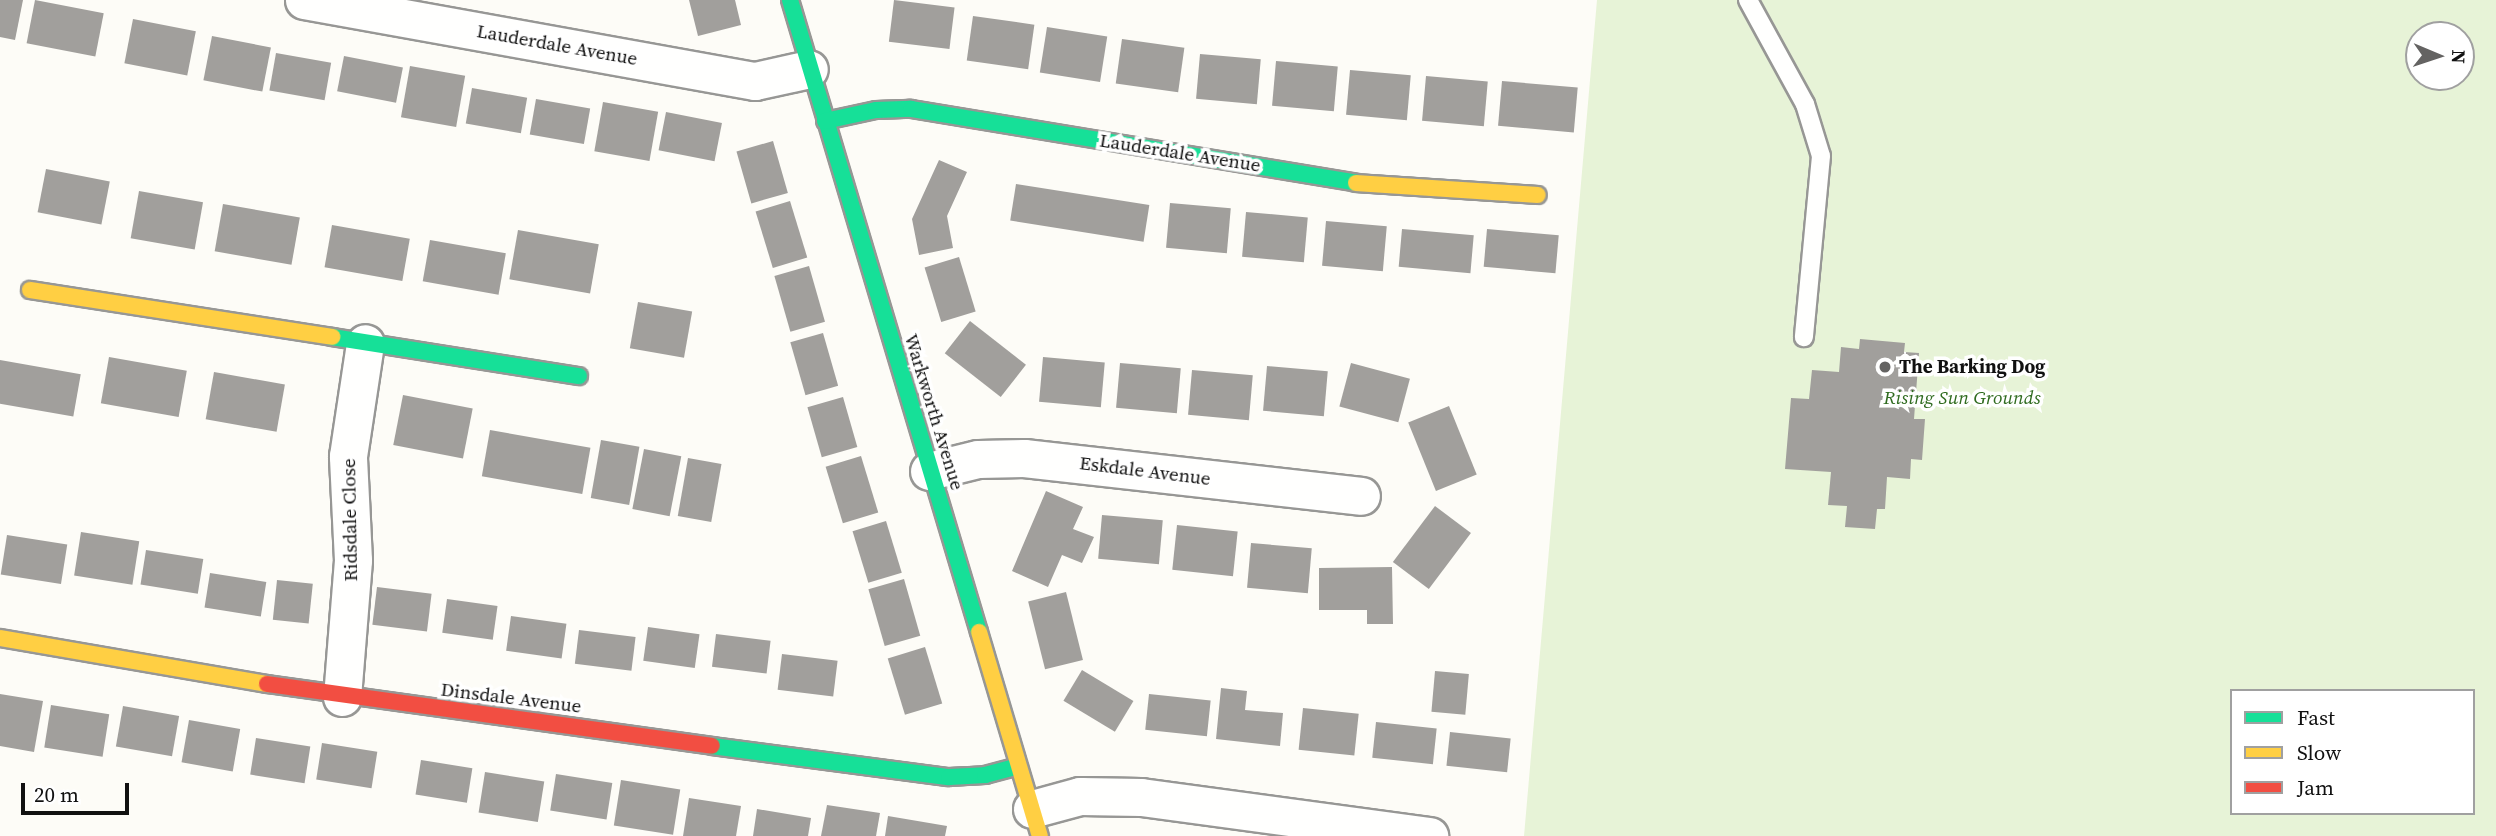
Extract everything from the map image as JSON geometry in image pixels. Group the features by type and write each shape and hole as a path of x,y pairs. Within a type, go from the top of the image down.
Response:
{"street":[{"name":"Lauderdale Avenue","path":"304,0 755,80 810,69"},
{"name":"Warkworth Avenue","path":"790,0 1036,822"},
{"name":"Lauderdale Avenue","path":"825,121 876,110 911,109 1375,186 1538,195"},
{"path":"30,290 579,376"},
{"name":"Ridsdale Close","path":"342,697 353,560 348,456 365,343"},
{"name":"Eskdale Avenue","path":"929,471 978,459 1024,458 1361,496"},
{"name":"Dinsdale Avenue","path":"0,638 342,697 948,777 985,775 1018,766"},
{"path":"1036,822 1080,796 1141,797 1429,836"}],"lane":[{"path":"1748,0 1805,104 1821,156 1804,337"}],"green space":[{"name":"Rising Sun Grounds","path":"1597,0 2496,0 2496,836 1524,836"}],"building":[{"path":"0,0 23,0 15,40 0,37"},
{"path":"35,0 104,13 95,57 27,43"},
{"path":"689,0 735,0 741,25 698,36"},
{"path":"894,0 955,7 949,49 889,42"},
{"path":"973,16 1034,25 1028,69 967,61"},
{"path":"133,19 196,31 187,75 124,63"},
{"path":"1047,27 1107,37 1100,82 1040,72"},
{"path":"212,36 271,47 262,92 203,80"},
{"path":"1122,39 1184,48 1178,92 1116,84"},
{"path":"276,53 331,63 325,100 269,90"},
{"path":"1200,54 1261,59 1257,104 1196,99"},
{"path":"344,56 403,67 396,103 337,91"},
{"path":"1276,61 1338,66 1334,111 1272,106"},
{"path":"410,66 465,76 456,127 401,117"},
{"path":"1350,70 1411,75 1407,120 1346,115"},
{"path":"1426,76 1488,81 1484,126 1422,121"},
{"path":"1502,81 1578,88 1574,132 1498,126"},
{"path":"472,88 527,98 521,133 466,123"},
{"path":"536,99 590,109 584,144 530,134"},
{"path":"603,102 658,112 649,161 594,151"},
{"path":"666,112 722,123 715,161 659,150"},
{"path":"773,141 788,193 751,203 736,151"},
{"path":"939,160 967,172 947,216 953,248 919,255 912,219"},
{"path":"46,169 110,181 101,225 38,212"},
{"path":"1016,184 1149,205 1144,242 1010,221"},
{"path":"139,191 203,202 195,250 131,238"},
{"path":"790,201 807,257 773,268 756,212"},
{"path":"1170,203 1231,208 1227,253 1166,248"},
{"path":"223,204 300,218 291,265 215,251"},
{"path":"1246,212 1308,217 1304,262 1242,257"},
{"path":"1326,221 1387,226 1383,271 1322,266"},
{"path":"332,225 410,239 402,281 325,267"},
{"path":"1402,229 1474,235 1470,273 1399,267"},
{"path":"1487,229 1559,235 1555,273 1484,267"},
{"path":"518,230 599,244 590,293 509,279"},
{"path":"430,240 506,253 499,295 423,281"},
{"path":"959,257 976,312 941,322 925,268"},
{"path":"809,266 825,322 790,332 774,276"},
{"path":"638,302 692,312 684,358 630,348"},
{"path":"970,321 1026,365 1001,397 945,353"},
{"path":"823,333 838,386 805,395 790,342"},
{"path":"1860,339 1905,343 1904,352 1919,353 1914,419 1925,419 1922,460 1911,459 1910,479 1887,477 1885,509 1877,509 1875,529 1845,527 1847,506 1828,505 1831,472 1785,469 1791,398 1809,399 1812,370 1839,372 1841,347 1859,349"},
{"path":"109,357 187,371 179,417 101,403"},
{"path":"1043,357 1105,362 1101,407 1039,402"},
{"path":"0,360 81,374 73,417 0,404"},
{"path":"1120,363 1181,368 1177,413 1116,408"},
{"path":"1351,363 1410,379 1398,422 1339,406"},
{"path":"1267,366 1328,371 1324,416 1263,411"},
{"path":"1192,370 1253,375 1249,420 1188,415"},
{"path":"214,372 285,385 277,432 206,419"},
{"path":"403,395 473,409 463,459 393,445"},
{"path":"843,397 857,447 822,457 807,407"},
{"path":"1449,406 1477,475 1436,491 1408,422"},
{"path":"490,430 590,448 582,494 482,476"},
{"path":"601,440 639,447 629,505 591,498"},
{"path":"644,449 681,456 670,516 632,509"},
{"path":"861,456 878,512 843,523 826,467"},
{"path":"688,458 721,464 711,522 678,516"},
{"path":"1046,491 1083,507 1073,529 1094,537 1082,563 1062,555 1048,587 1012,571"},
{"path":"1435,506 1471,533 1429,589 1393,562"},
{"path":"1102,515 1163,520 1159,564 1098,559"},
{"path":"886,521 902,573 868,583 853,531"},
{"path":"1177,525 1238,531 1233,576 1172,570"},
{"path":"81,532 139,541 132,585 74,575"},
{"path":"7,535 67,545 61,584 1,575"},
{"path":"1251,543 1312,548 1308,593 1247,588"},
{"path":"146,550 203,559 198,594 141,585"},
{"path":"1392,567 1393,624 1367,624 1367,610 1319,610 1319,568"},
{"path":"210,573 266,582 261,616 205,608"},
{"path":"904,579 920,636 885,646 868,589"},
{"path":"277,580 313,584 309,624 273,620"},
{"path":"377,587 432,594 427,631 372,625"},
{"path":"1066,592 1083,660 1045,669 1028,601"},
{"path":"447,599 498,606 493,640 442,633"},
{"path":"511,616 566,624 562,658 506,651"},
{"path":"648,627 699,634 695,668 643,661"},
{"path":"579,630 636,637 631,671 575,664"},
{"path":"716,634 771,641 767,673 712,667"},
{"path":"925,647 942,703 905,715 888,658"},
{"path":"782,654 838,661 833,697 778,690"},
{"path":"1082,670 1133,701 1115,732 1063,701"},
{"path":"1435,671 1469,674 1465,715 1431,712"},
{"path":"1221,688 1247,691 1245,710 1283,713 1280,746 1216,739"},
{"path":"0,694 43,701 34,752 0,746"},
{"path":"1149,694 1211,700 1207,736 1145,730"},
{"path":"51,705 109,714 103,757 44,747"},
{"path":"123,706 179,716 172,756 116,746"},
{"path":"1303,708 1359,714 1354,756 1299,750"},
{"path":"189,720 240,729 233,771 182,762"},
{"path":"1376,722 1437,728 1433,764 1372,758"},
{"path":"1450,732 1511,738 1507,772 1446,766"},
{"path":"256,738 310,747 305,783 250,775"},
{"path":"322,743 377,752 372,788 316,780"},
{"path":"421,760 472,768 467,803 416,795"},
{"path":"485,772 544,781 538,822 479,812"},
{"path":"556,774 612,783 607,819 550,811"},
{"path":"621,780 680,789 673,835 614,825"},
{"path":"689,798 741,806 736,836 683,836"},
{"path":"827,805 880,813 876,836 821,836"},
{"path":"757,809 811,818 808,836 753,836"},
{"path":"888,816 947,826 945,836 885,836"}],"traffic: fast":[{"path":"790,0 979,632"},
{"path":"825,121 876,110 911,109 1356,183"},
{"path":"332,337 579,376"},
{"path":"712,746 949,777 985,775 1018,766"}],"traffic: slow":[{"path":"1356,183 1538,195"},
{"path":"30,290 332,337"},
{"path":"979,632 1040,836"},
{"path":"0,638 267,684"}],"traffic: jam":[{"path":"267,684 712,746"}],"place":[{"name":"The Barking Dog","path":"1885,367"}]}
